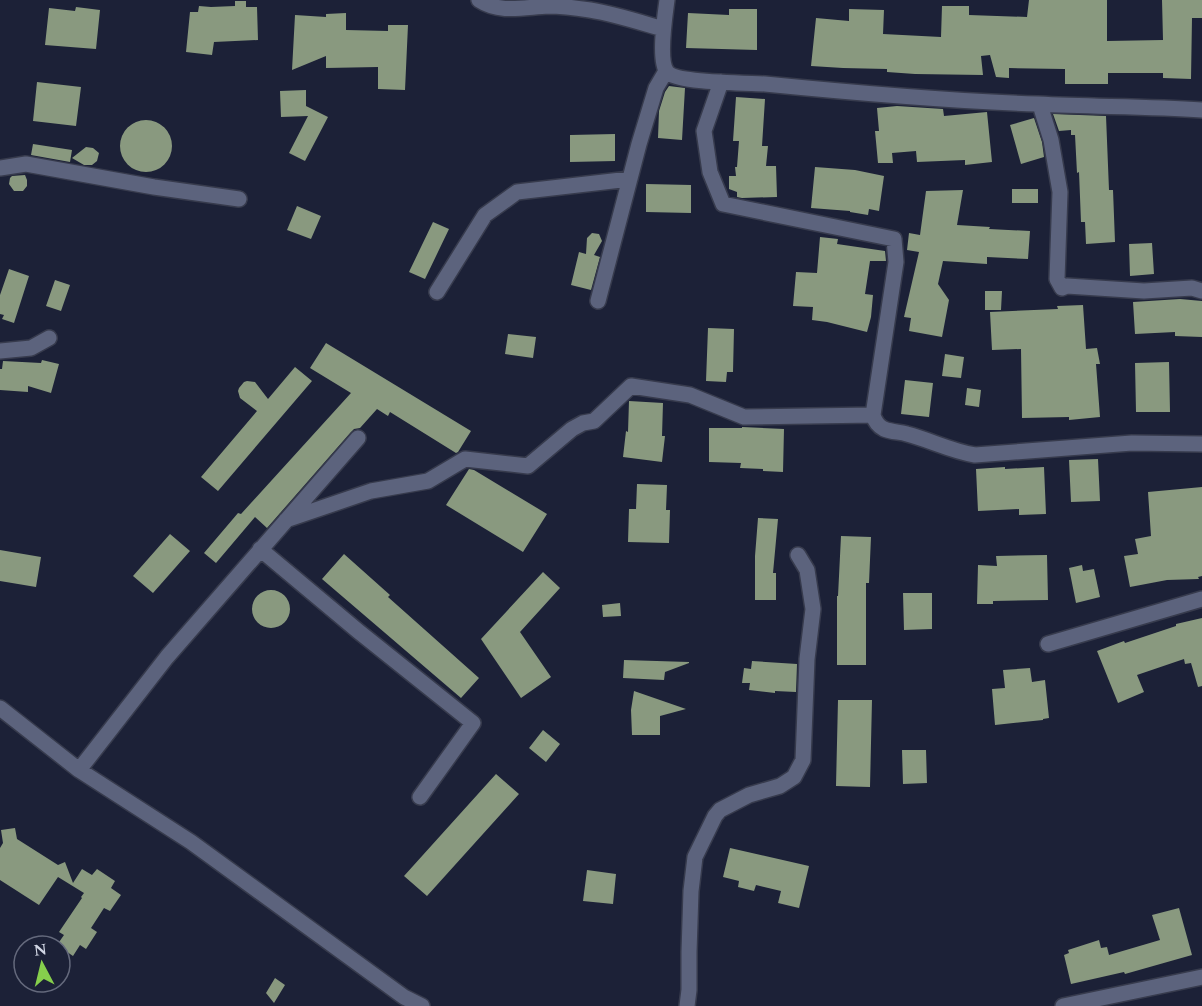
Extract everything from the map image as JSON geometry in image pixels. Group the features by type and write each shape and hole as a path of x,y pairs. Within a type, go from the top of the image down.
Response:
{"street":[{"path":"479,0 494,7 520,9 549,6 590,10 628,18 663,29"},
{"path":"667,0 663,29 663,59 666,71 685,80 929,99 1202,110"},
{"path":"598,301 639,144 656,88 666,71"},
{"path":"721,81 704,131 710,172 723,204 894,239 896,262 873,415 875,421 887,430 907,434 961,453 975,455 1132,443 1202,444"},
{"path":"1040,105 1051,140 1060,192 1057,279 1062,288 1067,286 1144,291 1192,288 1202,291"},
{"path":"0,168 26,164 154,188 239,199"},
{"path":"437,292 485,215 517,192 630,179"},
{"path":"0,351 31,348 49,338"},
{"path":"286,520 371,491 428,481 465,459 528,466 572,429 583,423 594,421 631,386 690,395 744,417 873,415"},
{"path":"79,770 167,657 358,438"},
{"path":"260,549 473,723 420,797"},
{"path":"687,1006 691,891 695,857 720,810 749,795 780,786 794,777 803,760 807,659 813,609 807,570 798,555"},
{"path":"1048,644 1202,599"},
{"path":"0,708 79,770 191,842 404,997 422,1006"},
{"path":"1063,1006 1202,977"}],"building":[{"path":"1029,0 1107,0 1107,41 1163,40 1162,0 1202,0 1202,18 1192,18 1191,79 1163,78 1163,73 1108,73 1108,84 1065,84 1065,69 1009,68 1009,78 996,77 990,55 981,56 983,75 915,74 887,72 887,69 811,66 816,18 849,21 849,9 884,10 883,34 941,37 942,6 969,6 969,15 1027,17"},
{"path":"235,1 246,1 246,7 257,7 258,40 214,42 212,55 186,52 190,12 198,12 199,6 235,6"},
{"path":"76,7 100,10 96,49 45,45 49,8 75,11"},
{"path":"729,9 757,9 757,50 686,48 688,13 729,15"},
{"path":"346,13 346,30 388,31 388,25 408,25 405,90 378,89 378,67 326,68 326,56 292,70 295,15 326,17 326,14"},
{"path":"37,82 81,87 76,126 33,121"},
{"path":"669,86 685,88 682,140 658,138 659,111"},
{"path":"306,90 306,106 328,117 305,161 289,153 308,116 281,117 280,91"},
{"path":"736,97 765,99 762,146 768,146 766,166 776,166 777,197 742,198 737,197 737,192 729,189 729,176 736,176 739,141 733,141"},
{"path":"897,106 943,109 944,116 987,112 992,162 965,165 965,160 917,162 916,151 892,153 893,163 878,163 875,131 879,131 877,108"},
{"path":"1053,114 1106,116 1109,190 1113,190 1115,242 1086,244 1085,222 1081,222 1075,135 1071,135 1071,130 1059,131"},
{"path":"1034,118 1044,157 1021,164 1010,125"},
{"path":"146,120 160,124 168,132 172,146 168,160 160,168 146,172 132,168 124,160 120,146 124,132 132,124"},
{"path":"615,134 615,161 570,162 570,135"},
{"path":"33,144 72,150 70,162 31,155"},
{"path":"86,147 93,148 99,153 97,161 92,165 84,165 72,158"},
{"path":"815,167 855,170 884,176 879,211 869,209 868,215 811,208"},
{"path":"25,175 27,186 23,191 14,191 9,184 10,178"},
{"path":"646,184 691,185 691,213 646,212"},
{"path":"1012,189 1038,189 1038,203 1012,203"},
{"path":"963,190 957,225 1030,231 1028,259 987,257 987,264 943,261 938,284 949,300 942,337 909,331 911,318 904,317 919,252 907,250 909,233 920,235 926,191"},
{"path":"297,206 321,216 311,239 287,230"},
{"path":"433,222 449,229 425,279 409,272"},
{"path":"592,233 599,234 602,241 594,255 600,257 591,290 571,285 579,252 586,254 587,238"},
{"path":"820,237 838,239 837,244 885,251 886,261 870,261 865,294 873,295 867,332 812,320 813,307 793,306 796,272 817,273"},
{"path":"1152,243 1154,274 1130,276 1129,244"},
{"path":"9,269 29,276 14,323 2,319 4,315 0,314 0,295"},
{"path":"55,280 70,285 61,311 46,306"},
{"path":"985,291 1002,291 1001,310 985,310"},
{"path":"1180,299 1202,301 1202,337 1175,336 1175,332 1135,334 1133,302"},
{"path":"1083,305 1086,349 1097,348 1100,364 1096,364 1100,417 1069,420 1069,417 1022,418 1021,349 992,350 990,312 1058,309 1057,306"},
{"path":"708,328 734,329 733,372 727,372 726,382 706,381"},
{"path":"508,334 536,337 533,358 505,354"},
{"path":"326,343 471,431 456,453 390,412 388,416 377,409 360,428 351,432 267,528 255,517 216,563 204,553 238,513 241,514 351,393 310,368"},
{"path":"945,354 964,357 961,378 942,376"},
{"path":"42,360 59,364 51,393 28,386 28,392 0,390 0,369 2,369 3,361 41,363"},
{"path":"1169,362 1170,412 1136,412 1135,363"},
{"path":"295,367 312,381 218,491 201,477 257,411 240,398 239,388 244,382 255,382 268,399"},
{"path":"905,380 933,383 929,417 901,414"},
{"path":"967,388 981,390 979,407 965,405"},
{"path":"629,401 663,403 662,436 665,436 662,462 623,457 626,431 628,432"},
{"path":"709,428 784,429 783,472 740,468 741,463 709,462"},
{"path":"1098,459 1100,501 1071,502 1069,460"},
{"path":"1005,467 1005,469 1044,467 1046,514 1019,515 1019,509 978,511 976,469"},
{"path":"469,469 547,514 523,552 446,505"},
{"path":"637,484 667,485 666,510 670,510 669,543 628,542 629,509 636,509"},
{"path":"1202,487 1202,576 1198,577 1199,579 1167,580 1130,587 1124,556 1138,554 1135,539 1151,536 1148,492"},
{"path":"758,518 778,519 773,573 776,573 776,600 755,600"},
{"path":"170,534 190,551 153,593 133,576"},
{"path":"841,536 871,537 869,583 866,583 866,665 837,665 837,596"},
{"path":"0,550 41,557 36,587 0,581"},
{"path":"344,554 390,595 388,597 479,678 461,698 322,579"},
{"path":"1047,555 1048,600 993,601 993,604 977,604 978,565 997,566 996,556"},
{"path":"1082,565 1083,571 1094,569 1100,597 1076,603 1069,568"},
{"path":"543,572 560,588 520,632 551,677 521,698 481,639"},
{"path":"271,590 278,591 284,596 289,602 289,616 284,622 278,627 271,628 264,627 258,622 253,616 252,609 253,602 258,596 264,591"},
{"path":"903,593 932,593 932,629 904,630"},
{"path":"620,603 621,616 603,617 602,605"},
{"path":"1202,618 1202,686 1198,687 1191,663 1185,664 1184,659 1137,675 1144,692 1118,703 1097,651 1176,626 1176,624"},
{"path":"624,660 689,663 665,672 664,680 623,678"},
{"path":"752,661 797,664 796,692 775,691 775,693 749,690 750,683 742,683 744,668 751,669"},
{"path":"1030,668 1032,682 1045,680 1049,718 995,725 992,689 1005,688 1003,670"},
{"path":"634,691 686,709 660,716 660,735 632,735 631,710"},
{"path":"838,700 872,700 870,787 836,786"},
{"path":"543,730 560,744 546,762 529,748"},
{"path":"902,750 926,750 927,783 903,784"},
{"path":"496,774 519,794 427,896 404,876"},
{"path":"15,828 17,839 58,865 65,862 73,883 82,869 92,875 97,869 115,881 111,888 121,895 110,911 104,908 91,928 97,932 86,949 80,945 73,956 72,934 59,932 84,893 58,877 39,905 0,880 0,848 3,843 1,830"},
{"path":"730,848 809,866 799,908 778,903 781,891 756,885 754,891 738,887 739,881 723,877"},
{"path":"587,870 616,874 613,904 583,901"},
{"path":"1179,908 1192,955 1125,974 1124,972 1071,984 1064,955 1069,953 1068,950 1099,940 1101,948 1107,947 1109,955 1160,940 1152,915"},
{"path":"275,978 285,985 274,1003 266,993"}]}
